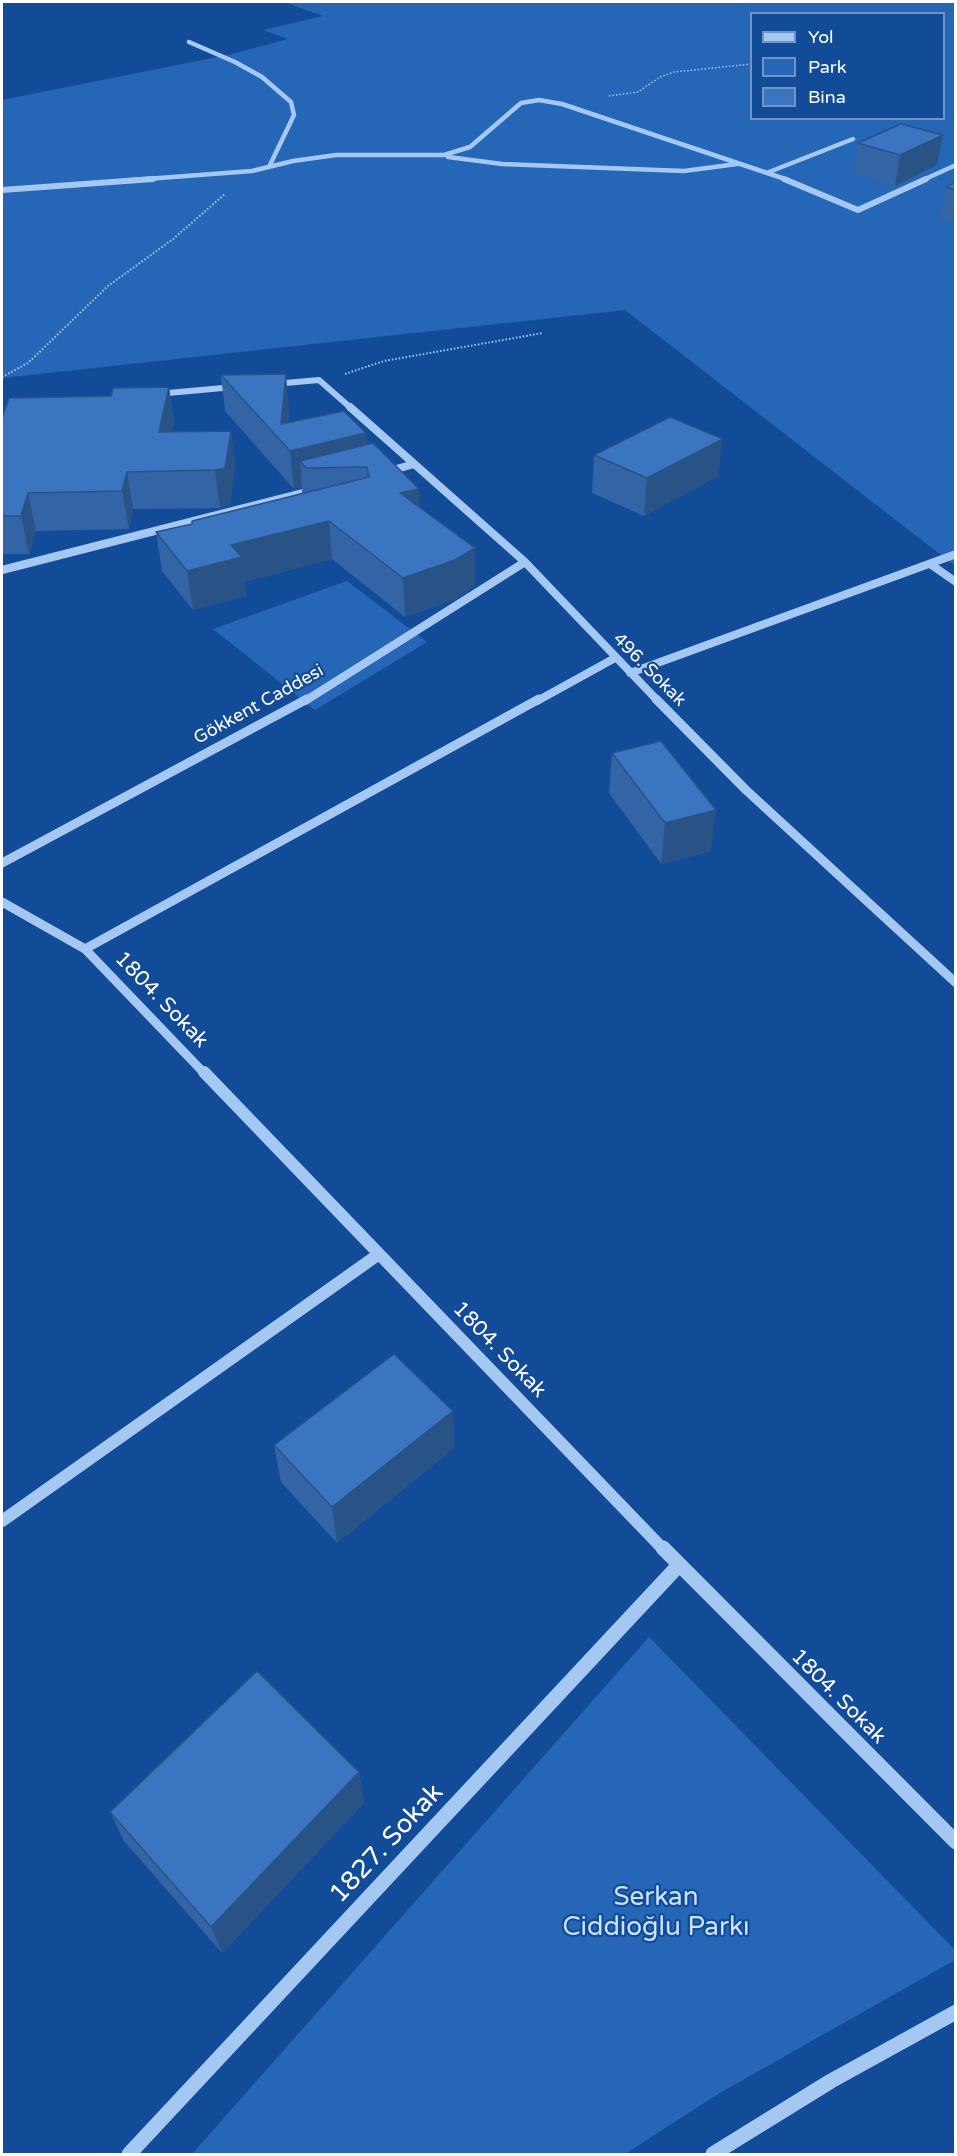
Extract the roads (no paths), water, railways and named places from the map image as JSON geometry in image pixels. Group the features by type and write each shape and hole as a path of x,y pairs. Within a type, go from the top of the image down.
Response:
{"street":[{"path":"189,42 228,58 262,77 279,89 291,102 294,115 269,166"},
{"path":"435,156 459,152 470,147 521,103 546,100 769,172 858,210 956,165"},
{"path":"769,172 853,139"},
{"path":"2,190 252,171 314,158 349,154 435,156 502,164 684,171 742,164"},
{"name":"496. Sokak","path":"260,385 319,380 525,562 615,658 746,790 956,983"},
{"path":"143,395 237,387"},
{"path":"380,473 414,464"},
{"path":"2,570 323,488"},
{"path":"630,673 956,554"},
{"name":"Gökkent Caddesi","path":"2,863 292,709 525,562"},
{"path":"930,564 956,582"},
{"path":"85,949 615,658"},
{"name":"1804. Sokak","path":"2,902 85,949 679,1565 956,1842"},
{"path":"2,1521 379,1254"},
{"name":"1827. Sokak","path":"129,2154 679,1565"},
{"path":"713,2154 831,2081 956,2012"}],"park label":[{"name":"Serkan Ciddioğlu Parkı","path":"656,1912"}]}
